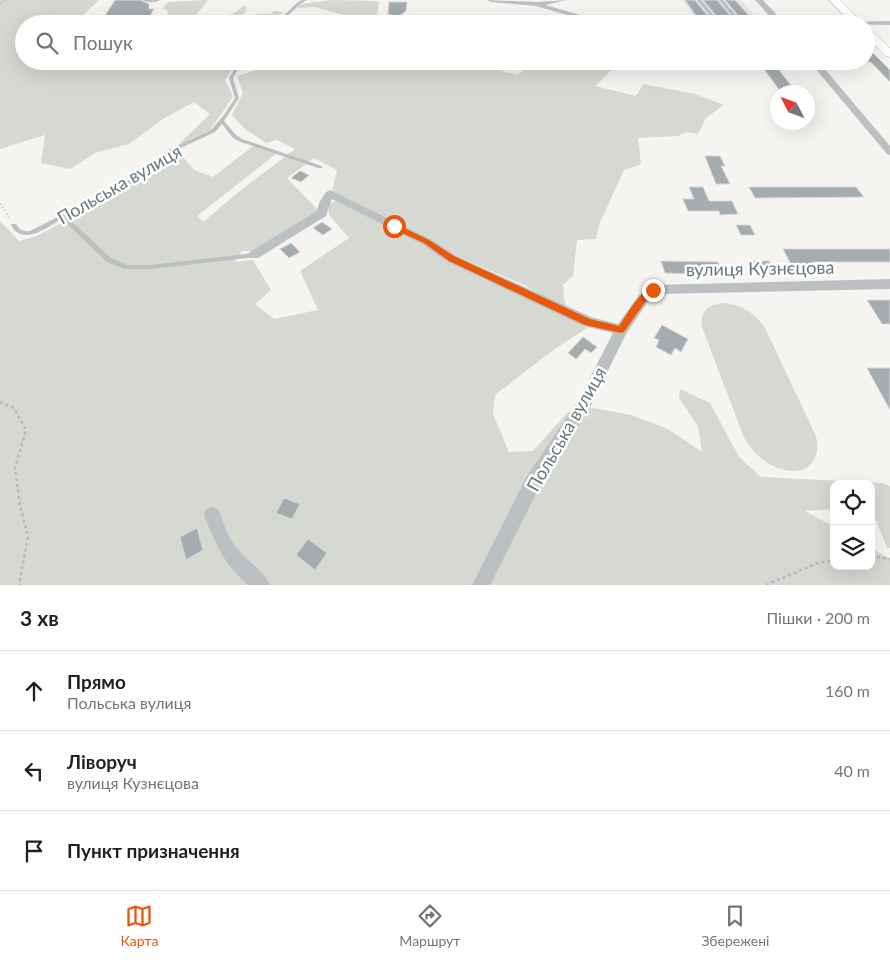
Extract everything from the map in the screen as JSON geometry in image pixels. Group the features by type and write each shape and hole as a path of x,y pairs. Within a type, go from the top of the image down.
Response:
{"street":[{"path":"146,0 156,0"},
{"path":"491,0 538,4 563,0"},
{"path":"759,0 773,15"},
{"path":"834,0 850,15"},
{"path":"538,4 573,15"},
{"path":"875,25 890,23"},
{"path":"875,40 890,54"},
{"path":"821,70 890,152"},
{"path":"254,255 322,213 324,203 330,194 427,242 452,258 588,322 621,330"},
{"name":"вулиця Кузнєцова","path":"621,330 643,298 653,290 672,288 890,284"},
{"name":"Польська вулиця","path":"481,585 533,482 583,406 621,330"},
{"path":"212,515 226,548 243,569 261,585"}],"lane":[{"path":"286,15 305,0"},
{"path":"700,0 712,15"},
{"path":"721,0 734,15"},
{"name":"Польська вулиця","path":"14,225 22,234 31,233 132,180 153,167 168,152 213,131 237,98 231,78 236,70"},
{"path":"222,120 234,136 240,140 320,167"},
{"path":"63,217 109,260 125,267 151,267 254,255"}],"path":[{"path":"0,3 7,0"},
{"path":"0,203 14,225"},
{"path":"0,402 14,408 26,430 15,468 20,505 28,537 19,585"},
{"path":"875,557 890,559"},
{"path":"766,585 818,563 830,561"}],"shaded area":[{"path":"0,0 99,0 83,15 15,15 15,70 232,70 225,80 233,97 210,130 177,146 210,114 194,102 163,119 129,144 95,153 70,169 41,163 45,135 0,149"},
{"path":"208,0 196,15 168,15 167,10 162,9 168,2"},
{"path":"332,0 379,1 377,15 344,15 314,7 297,8 300,4"},
{"path":"682,0 741,0 754,15 693,15"},
{"path":"245,5 246,11 243,15 230,15"},
{"path":"274,11 283,12 280,15 255,15 271,14"},
{"path":"256,70 499,70 518,75 524,70 612,70 595,86 636,96 643,84 695,94 724,105 706,118 698,134 687,132 678,136 638,138 641,164 624,170 599,225 596,239 577,240 573,276 563,285 567,308 522,284 454,255 430,238 332,191 337,170 314,158 287,178 319,211 253,251 242,251 235,262 253,260 271,290 255,304 274,319 318,310 300,271 349,238 329,215 329,205 336,200 423,245 457,266 587,328 552,351 495,395 493,414 509,452 533,451 567,413 594,408 631,415 668,429 702,452 698,426 679,398 680,389 710,403 739,457 761,477 830,480 830,509 805,511 830,525 830,570 875,570 875,550 890,559 890,585 0,585 0,221 19,241 37,236 149,176 165,158 177,150 194,170 213,177 253,146 276,154 197,216 203,222 295,149 277,140 266,143 245,129 232,115 243,93 237,76"},
{"path":"724,303 747,310 765,328 816,436 817,449 814,459 809,466 801,470 782,469 762,459 756,454 743,435 702,327 702,316 706,309"},
{"path":"875,483 890,486 890,548 887,548 875,518"}],"building":[{"path":"115,0 140,0 149,4 149,9 154,9 150,15 105,15"},
{"path":"685,0 695,0 707,15 696,15"},
{"path":"703,0 717,0 730,15 716,15"},
{"path":"725,0 735,0 748,15 738,15"},
{"path":"389,2 407,2 406,11 401,15 388,14"},
{"path":"875,55 890,70 890,82 875,66"},
{"path":"765,70 779,70 791,85 776,85"},
{"path":"705,156 720,156 725,166 721,166 730,184 716,184"},
{"path":"300,171 309,175 301,182 291,178"},
{"path":"689,187 703,187 709,201 732,201 738,214 720,215 719,211 688,211 683,199 694,199"},
{"path":"749,187 856,187 864,197 755,198"},
{"path":"322,222 332,229 323,235 313,228"},
{"path":"736,225 750,225 755,235 741,235"},
{"path":"291,243 300,252 289,258 280,249"},
{"path":"783,249 890,249 890,262 813,262 818,270 794,270"},
{"path":"661,261 718,262 723,275 665,273"},
{"path":"750,261 769,261 776,274 756,274"},
{"path":"867,300 890,300 890,324 882,324"},
{"path":"662,325 688,339 681,352 675,348 671,355 656,347 659,340 654,338"},
{"path":"583,337 597,347 591,353 585,349 576,359 568,353"},
{"path":"867,368 890,368 890,410"},
{"path":"284,498 300,504 292,519 276,513"},
{"path":"197,528 203,550 186,560 180,537"},
{"path":"308,539 327,553 315,570 296,555"}],"route":[{"path":"394,226 427,242 452,258 588,322 621,330 643,298 653,290"}]}
